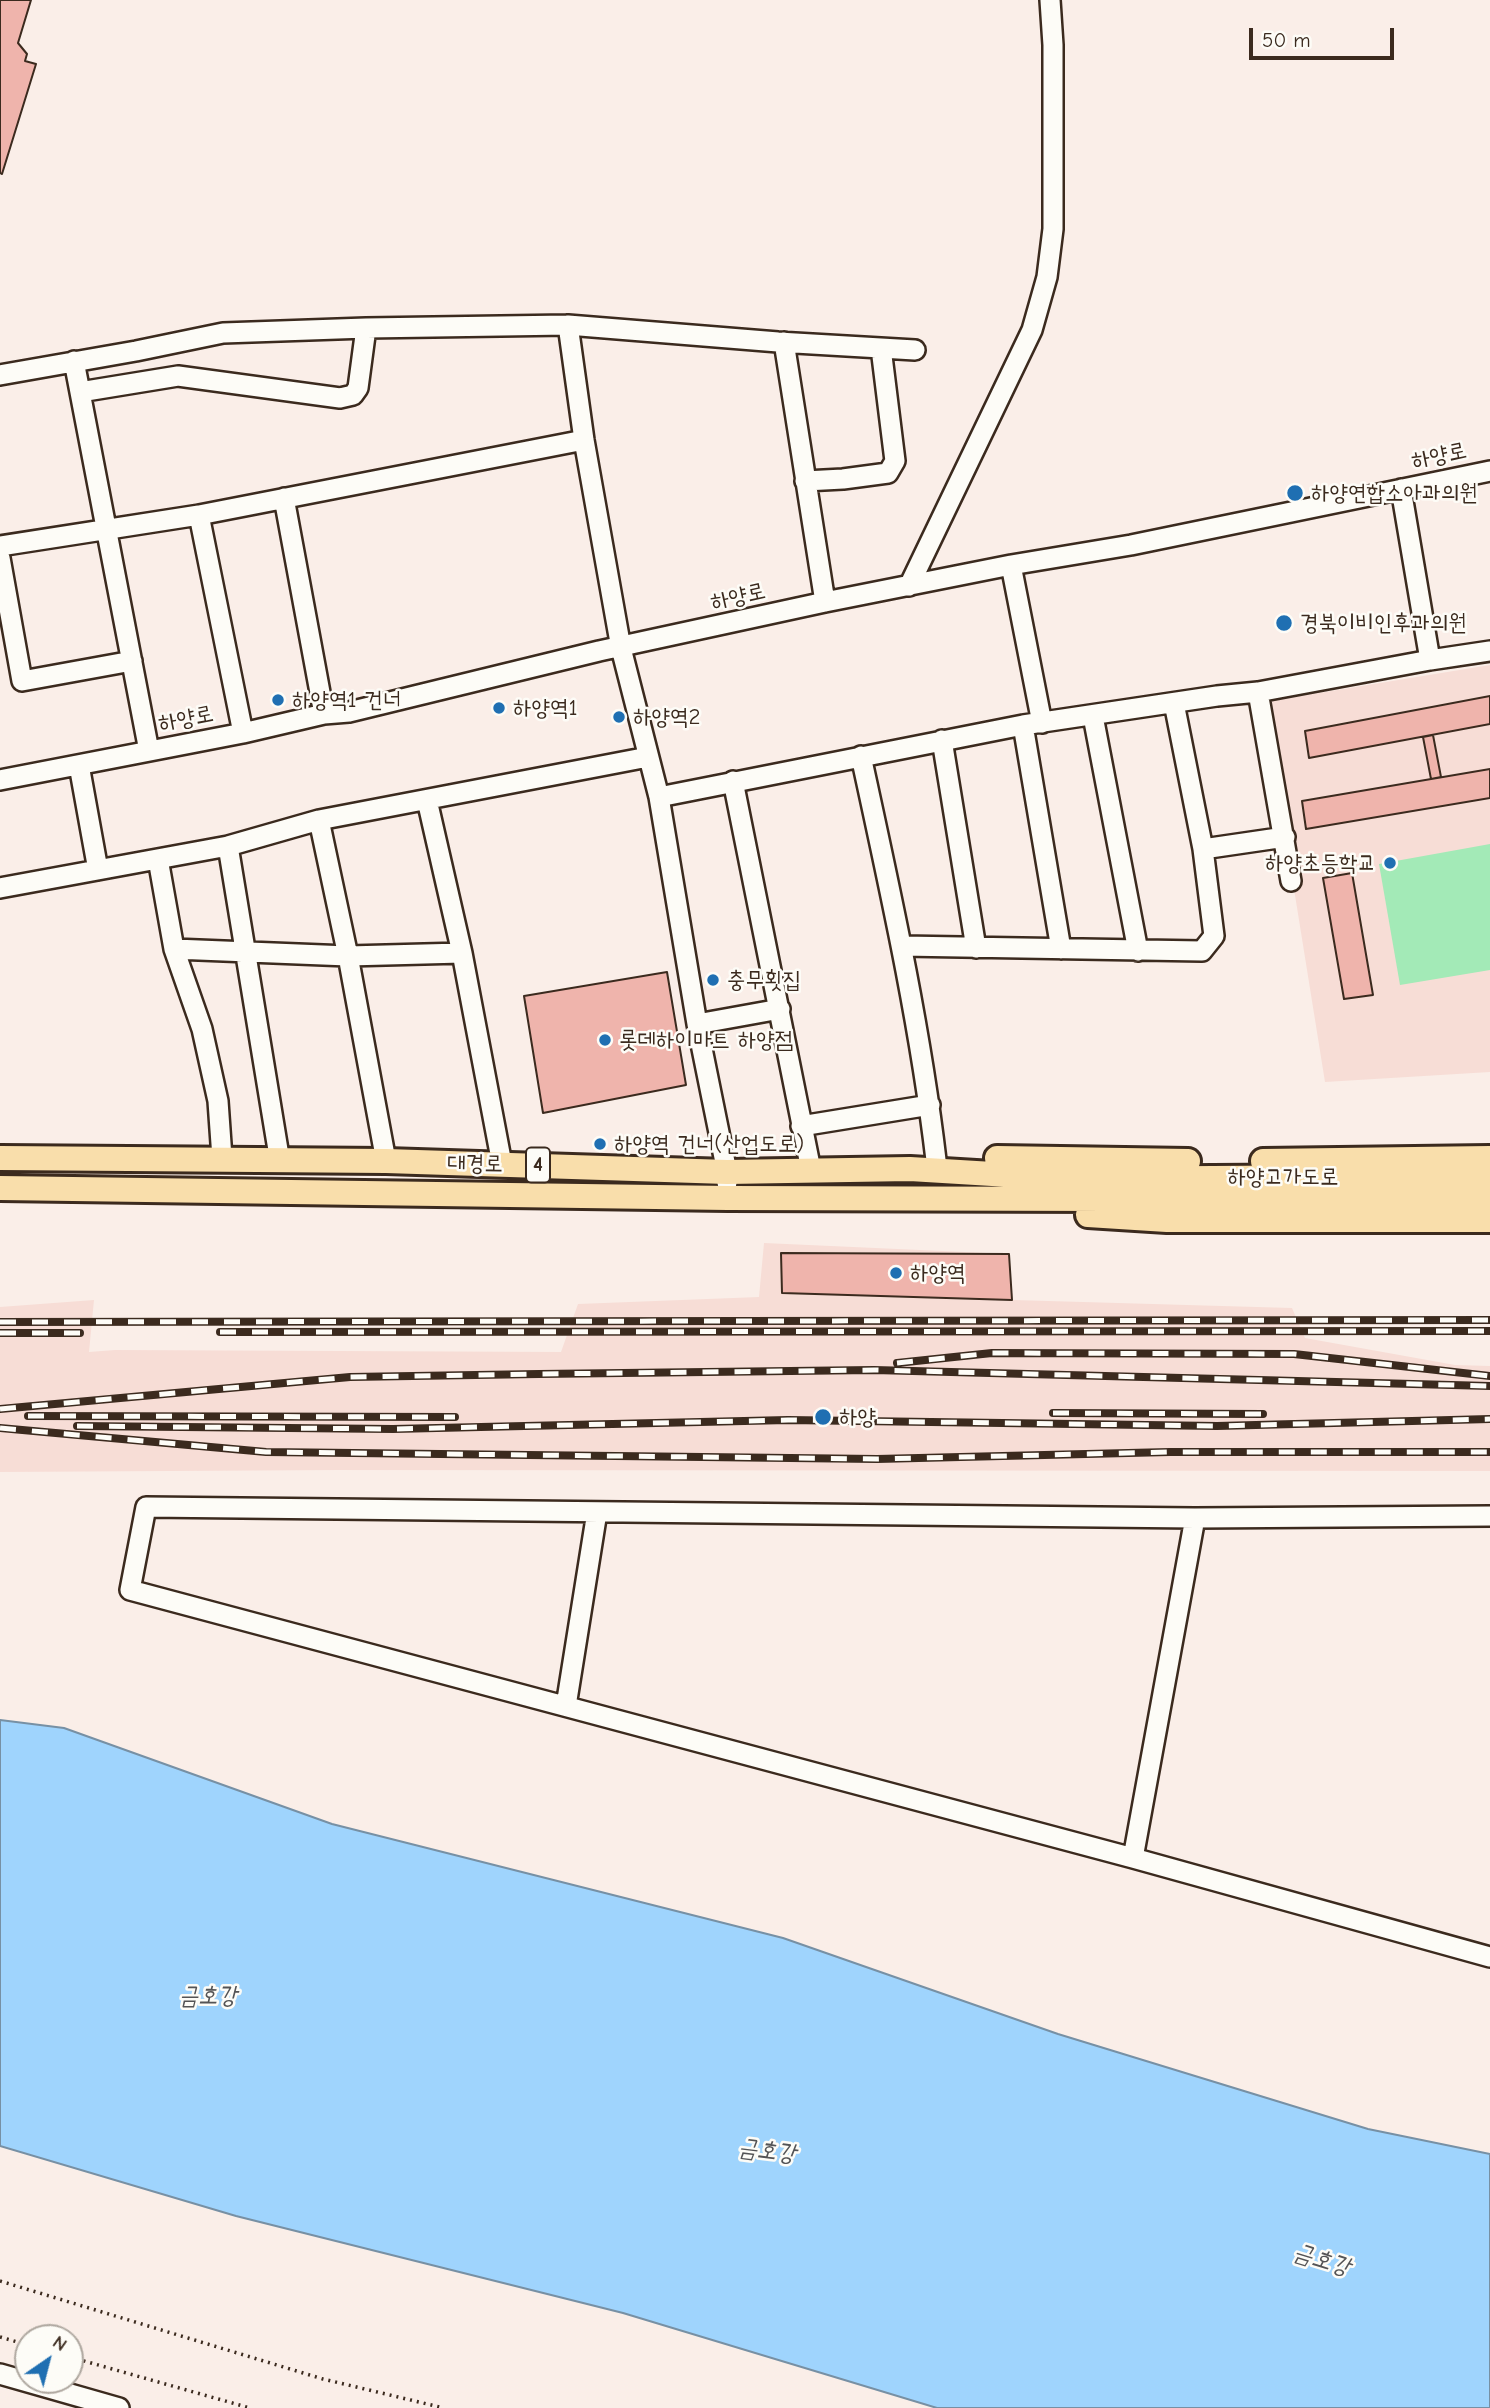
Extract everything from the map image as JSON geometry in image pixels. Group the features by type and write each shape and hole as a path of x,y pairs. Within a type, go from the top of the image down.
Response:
{"main road":[{"name":"대경로","path":"0,1158 386,1161 727,1172 910,1169 1075,1189"},
{"path":"910,1169 936,1160 965,1158 1174,1162 1490,1158"},
{"name":"하양고가도로","path":"1075,1189 1490,1176"},
{"name":"대경로","path":"0,1188 991,1199 1075,1189"},
{"name":"하양고가도로","path":"1075,1189 1490,1200"},
{"path":"991,1199 1044,1212 1167,1220 1490,1220"}],"street":[{"path":"909,586 1032,330 1047,277 1053,229 1052,3"},
{"path":"568,325 584,440 621,648 659,797 697,1024 727,1172 728,1198"},
{"path":"0,375 223,332 366,328 568,325 915,350"},
{"path":"80,393 178,376 340,398 353,395 358,388 366,328"},
{"path":"785,342 825,602"},
{"path":"805,481 888,473 895,461 881,348"},
{"path":"74,361 149,751"},
{"path":"0,546 199,515 584,440"},
{"name":"하양로","path":"0,780 243,733 324,714 349,712 599,651 825,602 1011,565 1131,545 1490,471"},
{"path":"1401,489 1430,660"},
{"path":"284,498 324,714"},
{"path":"199,515 243,733"},
{"path":"0,558 22,681 132,661"},
{"path":"1011,565 1061,949"},
{"path":"659,797 1032,724 1258,692 1490,651"},
{"path":"1258,692 1291,881"},
{"path":"902,946 1202,951 1214,936 1203,849 1174,703"},
{"path":"1093,716 1138,951"},
{"path":"942,740 976,948"},
{"path":"861,756 902,946 930,1105 936,1160"},
{"path":"0,888 228,845 319,820 648,757"},
{"path":"79,765 98,870"},
{"path":"733,781 811,1170"},
{"path":"427,800 462,953 502,1164"},
{"path":"319,820 348,956 386,1161"},
{"path":"1203,849 1284,837"},
{"path":"228,845 280,1161"},
{"path":"158,859 174,949 202,1028 218,1101 222,1158"},
{"path":"174,949 348,956 462,953"},
{"path":"697,1024 780,1009"},
{"path":"801,1126 930,1105"},
{"path":"1490,1516 1195,1518 146,1507 130,1590 1133,1858 1490,1957"},
{"path":"566,1706 597,1511"},
{"path":"1133,1858 1195,1518"},
{"path":"0,2374 119,2408"}],"path":[{"path":"0,2281 323,2379 444,2408"},
{"path":"84,2361 250,2408"}],"shaded area":[{"name":"하양초등학교","path":"1490,665 1490,1072 1325,1082 1264,702"},
{"path":"764,1243 1009,1254 1013,1300 1292,1308 1305,1338 1455,1365 1490,1366 1490,1471 0,1472 0,1307 94,1300 89,1352 561,1352 578,1304 759,1297"}],"green space":[{"path":"1490,844 1490,970 1400,985 1379,864"}],"water":[{"name":"금호강","path":"0,1720 64,1728 332,1824 783,1938 1058,2034 1368,2129 1490,2154 1490,2408 937,2408 623,2313 236,2216 0,2146"}],"building":[{"path":"0,0 31,0 18,43 27,54 25,61 36,64 2,174 0,173"},
{"path":"1490,696 1490,724 1309,758 1305,731"},
{"path":"1433,735 1441,777 1431,779 1423,737"},
{"path":"1490,769 1490,798 1306,829 1302,801"},
{"path":"1352,873 1373,995 1344,999 1323,878"},
{"name":"롯데하이마트 하양점","path":"667,972 686,1085 543,1113 524,996"},
{"name":"하양역","path":"781,1253 1009,1254 1012,1300 782,1293"}],"railway":[{"path":"0,1322 1490,1320"},
{"path":"220,1332 1490,1331"},
{"path":"0,1333 80,1333"},
{"path":"897,1363 992,1353 1294,1354 1490,1376"},
{"path":"0,1409 350,1377 539,1374 874,1370 1490,1386"},
{"path":"1053,1413 1263,1414"},
{"path":"28,1416 455,1417"},
{"path":"77,1426 393,1429 788,1420 1217,1426 1490,1419"},
{"path":"0,1428 266,1452 877,1459 1170,1452 1490,1452"}],"place":[{"name":"하양연합소아과의원","path":"1295,493"},
{"name":"경북이비인후과의원","path":"1284,623"},
{"name":"하양역1 건너","path":"278,700"},
{"name":"하양역1","path":"499,708"},
{"name":"하양역2","path":"619,717"},
{"name":"하양초등학교","path":"1390,863"},
{"name":"충무횟집","path":"713,980"},
{"name":"롯데하이마트 하양점","path":"605,1040"},
{"name":"하양역 건너(산업도로)","path":"600,1144"},
{"name":"하양역","path":"896,1273"},
{"name":"하양","path":"823,1417"}]}
